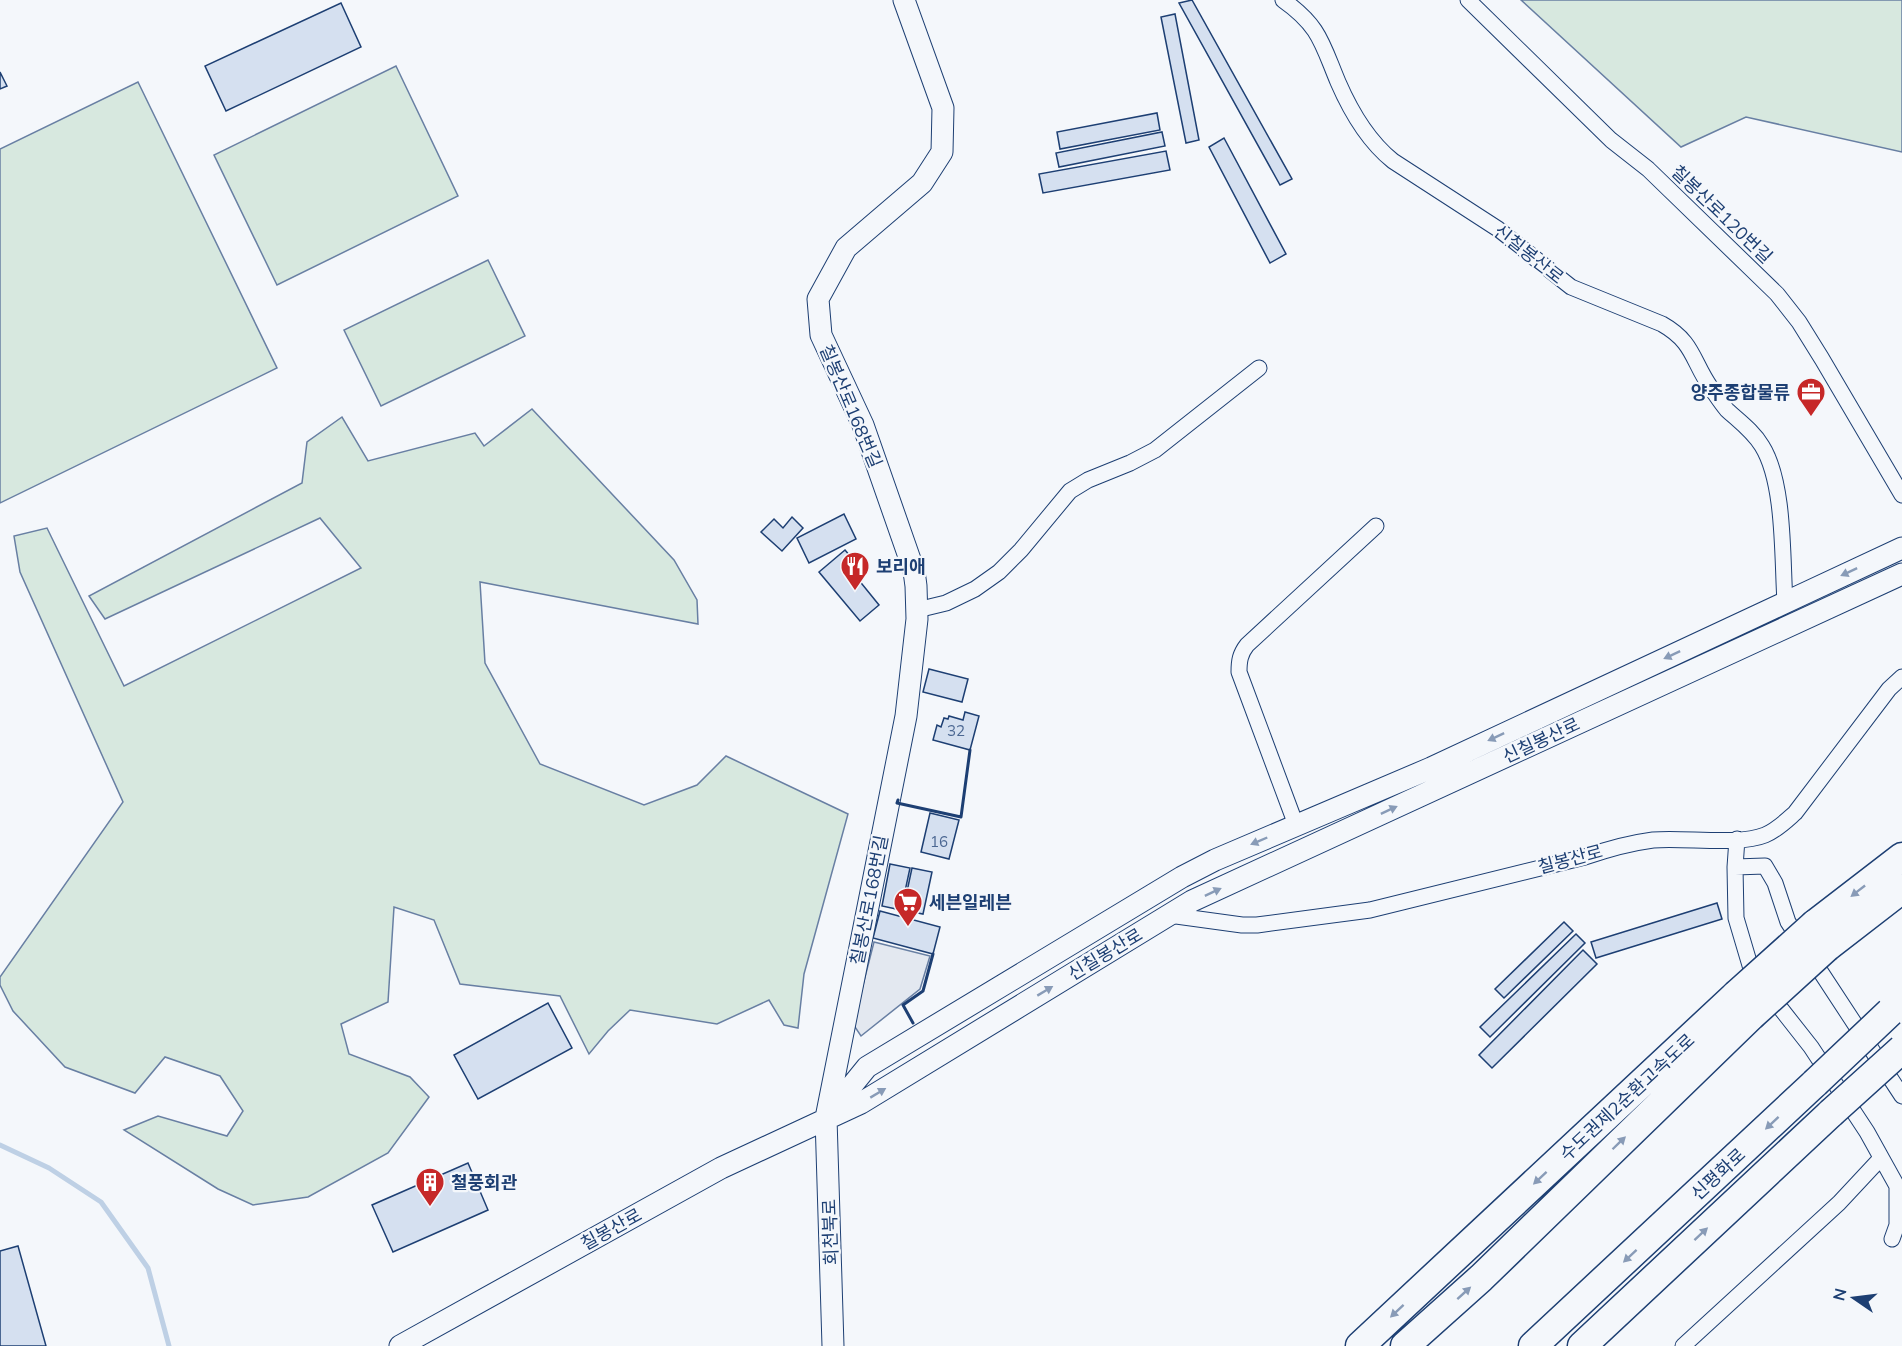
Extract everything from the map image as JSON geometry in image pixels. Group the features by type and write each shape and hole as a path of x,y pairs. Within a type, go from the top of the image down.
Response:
{"highway":[{"name":"수도권제2순환고속도로","path":"1360,1346 1821,936 1902,857"},
{"name":"수도권제2순환고속도로","path":"1821,936 1902,889"},
{"name":"수도권제2순환고속도로","path":"1405,1346 1489,1270 1743,1005"},
{"name":"신평화로","path":"1533,1346 1896,1007"},
{"name":"신평화로","path":"1582,1346 1902,1049"}],"street":[{"name":"칠봉산로168번길","path":"826,1118 906,716 917,610 914,571 863,425 821,335 818,299 846,248 922,183 942,152 943,108 904,0"},
{"name":"신칠봉산로","path":"1283,0 1299,11 1321,39 1338,83 1368,136 1378,149 1498,229 1571,287 1662,324 1676,332 1688,344 1708,384 1725,408 1747,428 1762,446 1771,466 1778,492 1785,602"},
{"name":"칠봉산로120번길","path":"1468,0 1611,140 1648,169 1777,294 1799,322 1902,495"},
{"path":"917,610 946,603 975,589 999,572 1021,550 1070,491 1088,480 1155,450 1259,368"},
{"path":"1296,825 1239,672 1239,661 1247,645 1376,526"},
{"name":"신칠봉산로","path":"826,1118 867,1066 1182,877 1215,860 1431,768 1902,548"},
{"name":"신칠봉산로","path":"826,1118 861,1103 1203,896 1902,574"},
{"name":"칠봉산로","path":"1170,915 1242,925 1270,924 1370,910 1585,857 1614,847 1655,840 1737,839 1764,835 1784,824 1796,813 1889,689 1902,677"},
{"path":"1737,839 1736,918 1752,972 1811,1047 1897,1186 1897,1225 1892,1239"},
{"path":"1735,867 1765,866 1775,883 1788,922 1902,1096"},
{"name":"칠봉산로","path":"400,1346 721,1168 826,1118"},
{"name":"회천북로","path":"826,1118 833,1346"},
{"path":"1683,1346 1830,1211 1881,1158"}],"shaded area":[{"path":"1521,0 1902,0 1902,152 1746,117 1681,147"},
{"path":"396,66 458,196 277,285 214,155"},
{"path":"138,82 277,368 0,503 0,149"},
{"path":"488,260 525,336 381,406 344,330"},
{"path":"532,409 674,560 697,600 698,624 480,582 485,663 540,764 644,805 697,785 726,756 848,814 804,974 798,1028 784,1025 769,1000 717,1024 630,1010 589,1054 560,996 460,984 434,920 394,907 388,1002 341,1024 349,1054 410,1077 429,1097 388,1153 308,1197 253,1205 218,1189 124,1130 158,1116 227,1136 243,1111 220,1076 165,1057 135,1093 65,1067 13,1011 0,985 0,977 123,802 20,572 14,536 47,528 124,686 361,568 320,518 105,619 89,596 302,483 307,442 342,417 368,461 475,433 484,446"},
{"path":"874,942 930,956 920,989 861,1036 853,1024"}],"building":[{"path":"1192,0 1292,179 1280,185 1179,3"},
{"path":"341,3 361,47 226,111 205,66"},
{"path":"1175,14 1199,140 1186,143 1161,17"},
{"path":"0,72 7,86 0,89"},
{"path":"1157,113 1160,130 1060,149 1057,132"},
{"path":"1162,132 1165,146 1059,167 1056,153"},
{"path":"1224,138 1286,254 1270,263 1209,147"},
{"path":"1166,151 1170,170 1043,193 1039,174"},
{"path":"844,514 856,539 809,563 797,538"},
{"path":"792,517 803,528 782,551 761,532 774,519 783,528"},
{"path":"845,550 860,568 853,573 879,605 860,621 819,572"},
{"path":"929,669 968,679 962,702 923,692"},
{"path":"965,712 979,716 970,750 933,740 937,725 941,727 944,718 948,719 949,716 963,720"},
{"path":"930,813 959,820 949,859 921,852"},
{"path":"890,864 910,868 901,910 882,906"},
{"path":"912,868 932,872 923,914 903,910"},
{"path":"1717,903 1722,919 1596,958 1591,942"},
{"path":"880,911 940,927 933,954 873,938"},
{"path":"1564,922 1573,931 1504,998 1495,989"},
{"path":"1576,934 1585,943 1490,1037 1480,1027"},
{"path":"1583,950 1597,964 1492,1068 1479,1055"},
{"path":"548,1003 572,1048 478,1099 454,1055"},
{"name":"철풍회관","path":"468,1163 488,1210 393,1252 372,1205"},
{"path":"18,1246 46,1346 0,1346 0,1251"}],"waterway":[{"path":"0,1145 49,1168 101,1202 148,1268 169,1346"}],"wall":[{"path":"898,800 897,803 961,817 970,750"},
{"path":"913,1023 903,1005 923,991 933,954"}],"place":[{"name":"양주종합물류","path":"1811,418"},
{"name":"보리애","path":"855,592"},
{"name":"세븐일레븐","path":"908,928"},
{"name":"철풍회관","path":"430,1208"}]}
